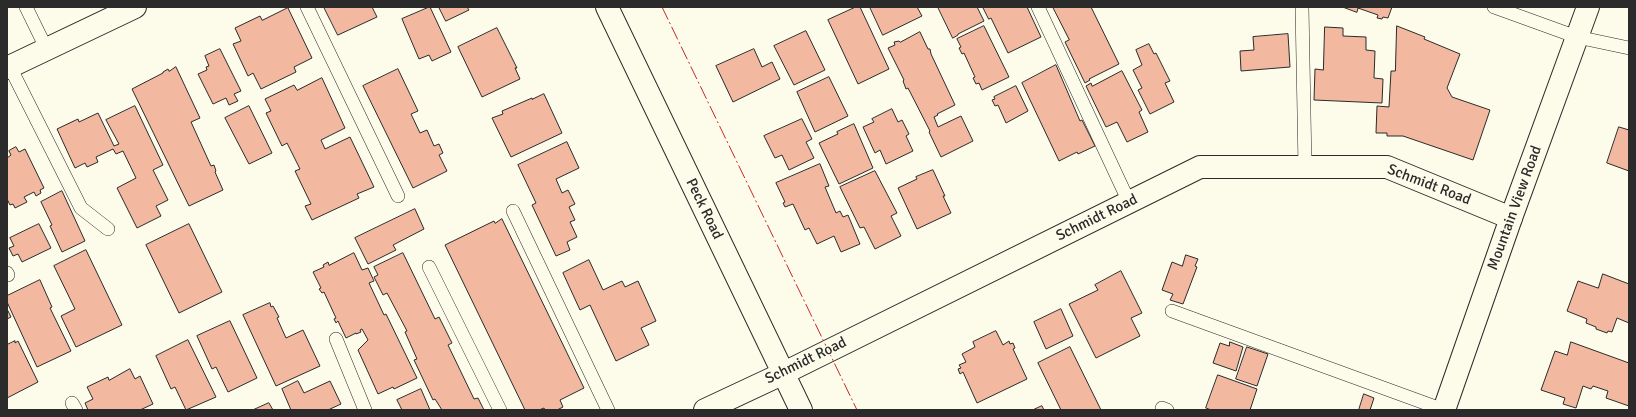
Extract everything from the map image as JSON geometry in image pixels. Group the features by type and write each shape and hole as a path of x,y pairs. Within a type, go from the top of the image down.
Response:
{"street":[{"name":"Peck Road","path":"607,7 801,410"},
{"name":"Mountain View Road","path":"1444,410 1511,218 1588,7"},
{"path":"9,68 131,8"},
{"name":"Schmidt Road","path":"705,410 784,373 1200,167 1387,167 1511,218"}],"lane":[{"path":"26,7 47,50"},
{"path":"307,7 398,196"},
{"path":"1038,7 1129,202"},
{"path":"1302,7 1305,167"},
{"path":"1494,7 1577,37 1629,48"},
{"path":"9,68 81,208 108,229"},
{"path":"513,211 608,410"},
{"path":"429,267 500,410"},
{"path":"1172,311 1444,410"},
{"path":"336,339 365,410"}],"building":[{"path":"324,7 372,7 377,17 338,35"},
{"path":"430,7 451,52 432,61 429,55 419,59 402,19"},
{"path":"439,7 467,7 469,10 446,21"},
{"path":"856,7 860,7 889,69 858,84 828,20"},
{"path":"870,7 917,7 922,16 883,35"},
{"path":"938,7 977,7 984,21 953,38"},
{"path":"983,7 1027,7 1041,37 1008,53 991,18 989,19"},
{"path":"1053,7 1091,7 1119,64 1089,79 1090,80 1085,83 1065,42 1069,40"},
{"path":"1343,7 1392,7 1388,18 1383,17 1382,19 1377,18 1378,15 1358,8 1357,12"},
{"path":"288,8 312,58 294,67 296,72 261,89 253,73 248,76 233,44 241,41 235,28 260,16 262,20"},
{"path":"984,26 1009,77 982,90 979,83 976,84 973,78 975,77 964,53 962,54 959,48 961,47 957,39"},
{"path":"1397,26 1425,37 1424,39 1460,54 1447,88 1452,97 1490,110 1473,160 1403,136 1387,136 1387,133 1376,133 1377,106 1389,107 1391,71 1395,71"},
{"path":"1325,27 1343,28 1343,36 1366,37 1366,50 1375,51 1374,78 1383,79 1382,103 1314,100 1315,69 1323,70"},
{"path":"497,28 517,68 515,68 520,79 482,97 458,47"},
{"path":"806,31 825,70 794,85 774,46"},
{"path":"920,32 928,49 930,49 955,105 934,117 938,127 961,116 973,141 941,157 929,132 930,131 908,88 906,89 904,80 888,48 895,45 894,42 900,42"},
{"path":"1288,34 1290,67 1241,71 1240,51 1254,50 1253,37"},
{"path":"1149,44 1154,54 1156,53 1170,81 1165,83 1174,102 1150,114 1138,90 1142,88 1133,70 1142,65 1136,50"},
{"path":"220,49 241,91 234,94 238,101 229,105 226,98 213,104 198,74 207,70 206,67 209,66 205,56"},
{"path":"754,49 762,67 772,62 780,79 733,102 716,66"},
{"path":"1056,65 1080,121 1082,120 1095,146 1078,154 1077,152 1059,161 1022,83"},
{"path":"176,67 200,118 191,122 211,166 214,165 215,172 223,190 189,206 132,89 168,69 169,71"},
{"path":"398,69 418,111 411,114 420,133 427,130 434,146 439,144 443,153 439,155 447,171 413,188 363,86"},
{"path":"1122,71 1142,110 1139,112 1148,132 1127,142 1117,122 1106,127 1086,86 1091,83 1092,86"},
{"path":"829,77 848,116 815,132 797,92"},
{"path":"322,78 345,128 321,140 325,149 350,137 374,187 357,194 359,198 312,220 305,206 311,204 295,171 300,169 287,143 282,146 266,113 271,111 265,99 294,85 297,90"},
{"path":"1016,86 1028,111 1006,123 998,105 995,106 992,100 995,99 994,97"},
{"path":"544,94 562,133 511,157 492,118 503,114 502,111"},
{"path":"135,106 163,165 153,170 168,200 156,206 161,216 137,228 117,188 136,178 123,151 116,154 113,149 96,157 98,162 87,167 85,163 75,168 57,129 78,119 79,122 98,113 114,146 119,144 106,120"},
{"path":"249,106 272,153 249,164 225,118"},
{"path":"892,109 898,122 902,120 909,134 906,136 913,151 886,164 880,150 875,153 863,127 874,122 872,119"},
{"path":"802,119 812,139 806,142 814,158 789,170 782,155 775,158 764,136"},
{"path":"854,124 873,168 839,184 819,143"},
{"path":"1619,127 1629,130 1629,171 1607,163"},
{"path":"567,142 579,168 556,179 562,193 568,190 575,204 569,207 575,220 570,222 577,237 567,242 570,250 556,256 532,205 536,203 518,165"},
{"path":"16,147 19,152 25,149 44,188 40,190 41,193 36,196 34,192 24,197 27,202 15,208 13,204 10,205 7,199 7,158 11,155 9,151"},
{"path":"820,164 829,186 825,187 836,213 840,211 843,217 848,215 860,244 841,252 834,236 817,244 809,228 805,230 793,204 785,207 783,203 785,202 776,183"},
{"path":"933,170 951,213 917,229 898,188 917,179 916,177"},
{"path":"875,171 897,213 891,216 901,236 875,249 864,227 860,228 840,187"},
{"path":"62,191 85,241 62,252 50,226 52,225 41,202"},
{"path":"415,209 424,229 393,245 396,250 368,264 355,238"},
{"path":"502,219 584,388 560,400 563,407 557,410 545,410 544,408 539,410 525,410 445,245 494,221 495,223"},
{"path":"39,224 51,248 22,262 18,254 13,256 9,248 14,246 10,238"},
{"path":"189,224 222,292 179,313 146,245"},
{"path":"86,250 122,325 76,347 61,316 75,309 54,266"},
{"path":"354,253 362,270 368,268 374,281 369,283 417,378 394,389 393,387 378,394 358,350 368,340 362,329 360,330 361,332 346,338 338,321 336,323 334,319 336,318 324,292 322,293 319,289 321,288 313,272 324,267 323,265 328,262 329,265"},
{"path":"403,253 435,319 439,317 452,343 448,345 474,399 478,398 484,410 442,410 435,399 433,400 414,360 417,359 405,332 407,331 387,293 383,295 374,277 378,275 374,267"},
{"path":"1186,255 1198,259 1195,266 1197,267 1183,304 1170,300 1173,294 1162,290 1172,262 1182,266"},
{"path":"589,260 603,290 622,281 625,287 638,281 656,321 641,328 649,345 616,361 590,305 580,310 563,273"},
{"path":"1121,271 1142,313 1131,318 1140,336 1096,358 1069,304 1098,290 1095,285"},
{"path":"1603,274 1629,284 1629,323 1617,318 1612,332 1608,331 1607,333 1586,323 1587,319 1567,311 1578,281 1598,288"},
{"path":"40,280 52,307 50,308 71,351 37,367 7,302 7,296"},
{"path":"270,303 271,307 273,306 279,317 277,318 286,338 303,330 320,366 276,386 243,315"},
{"path":"7,309 11,317 7,319"},
{"path":"1061,309 1073,336 1046,349 1034,322"},
{"path":"230,321 257,378 228,392 216,367 212,369 197,336"},
{"path":"996,331 1003,345 1009,341 1010,344 1013,343 1015,348 1013,349 1027,379 977,403 963,372 960,374 958,369 961,368 959,365 966,362 962,354 975,347 973,342"},
{"path":"188,340 216,397 186,410 175,387 171,389 156,356"},
{"path":"15,341 15,343 18,341 38,382 7,398 7,345"},
{"path":"1230,342 1243,347 1236,371 1213,363 1220,343 1229,346"},
{"path":"1571,342 1629,363 1629,406 1606,398 1608,391 1593,386 1591,389 1583,386 1576,408 1563,404 1565,398 1541,390 1555,351 1567,355"},
{"path":"1070,347 1101,410 1061,410 1038,363"},
{"path":"1247,347 1268,354 1257,386 1236,379"},
{"path":"130,369 135,379 140,376 153,404 140,410 88,410 85,403 93,399 87,387 108,377 109,380"},
{"path":"1218,375 1257,389 1250,410 1211,410 1206,408"},
{"path":"298,381 304,393 330,381 341,404 328,410 291,410 282,389"},
{"path":"421,389 430,410 402,410 397,400"},
{"path":"1364,394 1374,398 1370,410 1359,410"},
{"path":"269,403 273,410 253,410"},
{"path":"1042,406 1044,410 1033,410"}],"power":[{"path":"662,7 857,410"}]}
